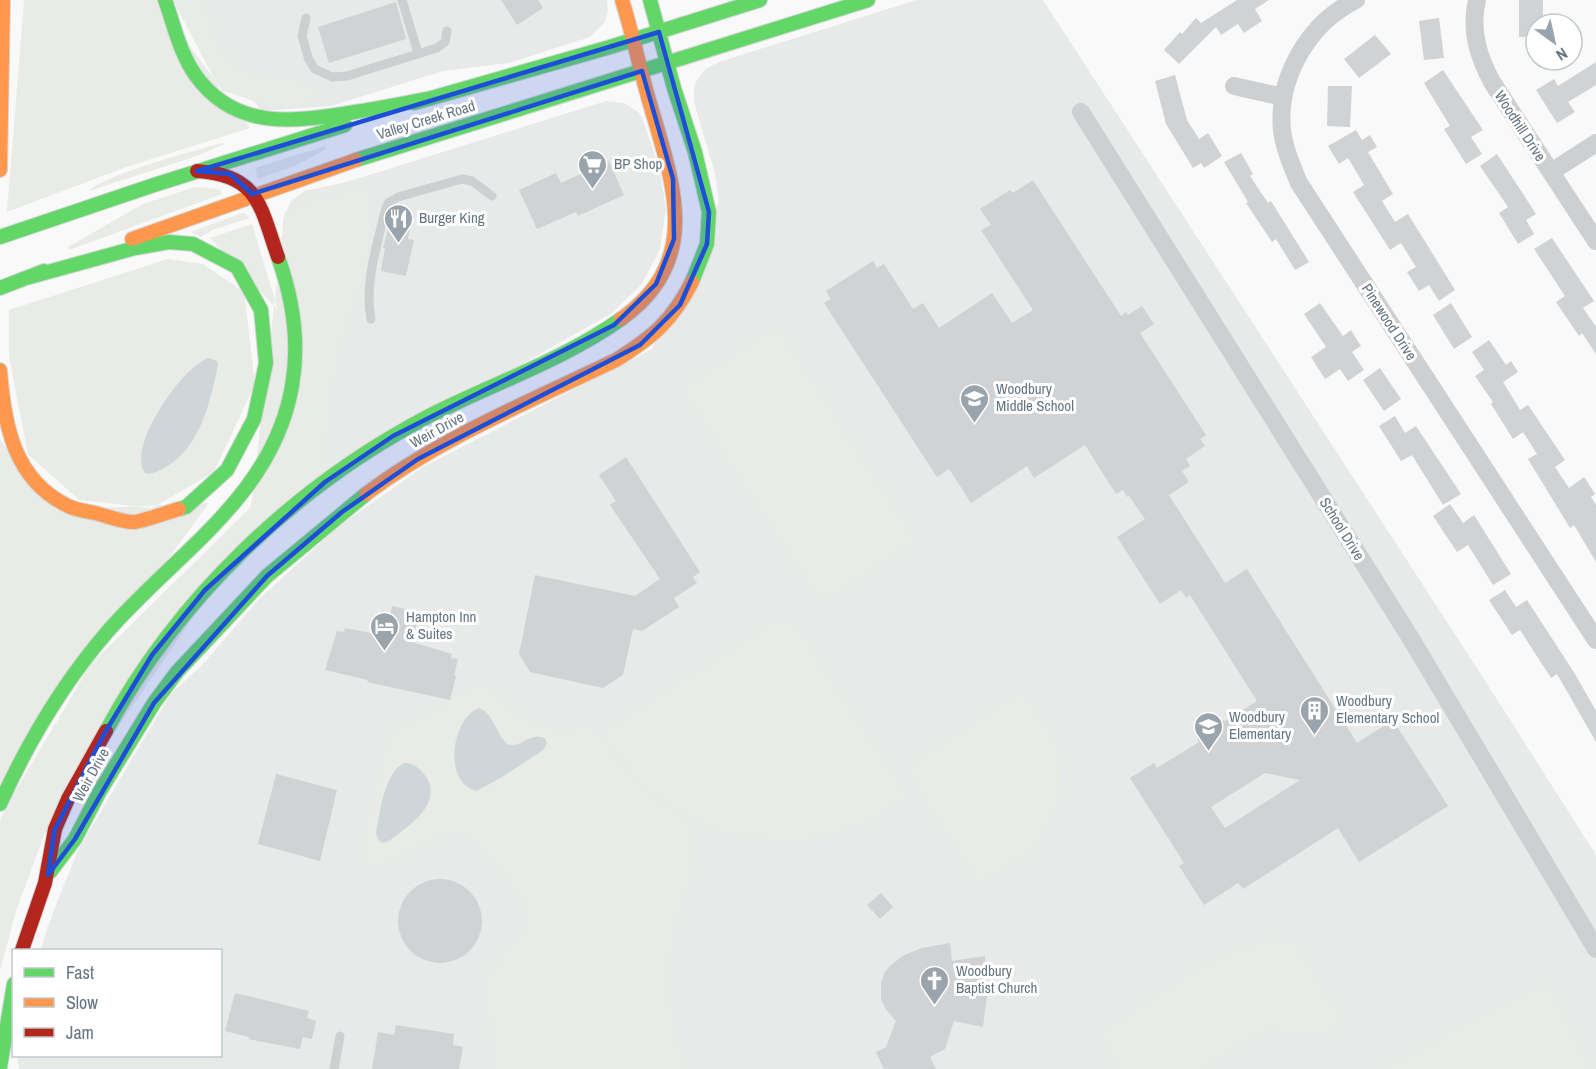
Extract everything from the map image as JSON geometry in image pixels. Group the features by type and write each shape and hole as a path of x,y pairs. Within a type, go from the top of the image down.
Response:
{"main road":[{"path":"0,170 3,0"},
{"path":"165,0 185,56 194,74 218,99 245,114 279,121 309,120 430,98"},
{"name":"Weir Drive","path":"23,949 48,875 54,831 80,778 128,692 152,655 205,590 243,552 326,482 393,436 457,402 596,336 627,315 656,284 668,261 677,208 673,179 622,0"},
{"name":"Weir Drive","path":"48,875 75,840 124,748 160,695 177,672 267,576 342,512 378,485 456,437 624,355 660,329 680,305 704,254 709,212 695,152 650,0"},
{"name":"Valley Creek Road","path":"0,237 197,171 430,98 659,32 760,0"},
{"name":"Valley Creek Road","path":"0,288 252,194 868,0"},
{"path":"0,804 35,734 84,662 125,612 239,497 261,468 278,436 291,390 295,354 295,324 283,271 264,216 252,194 230,174 217,171 197,171"},
{"path":"0,370 5,426 22,465 38,484 57,500 82,512 110,520 129,521 156,518 176,512 198,499 220,478 235,458 249,435 259,407 265,371 265,342 260,310 253,291 241,273 211,250 186,243 152,243 26,278"},
{"path":"0,1067 12,996"}],"street":[{"name":"Pinewood Drive","path":"1356,0 1334,13 1305,45 1293,66 1283,97 1282,129 1288,156 1299,183 1596,640"},
{"name":"Woodhill Drive","path":"1477,0 1474,11 1475,37 1480,58 1492,82 1596,241"},
{"path":"1234,86 1283,97"},
{"name":"School Drive","path":"1081,112 1413,642 1596,949"},
{"path":"1551,172 1596,143"}],"lane":[{"path":"402,0 418,53"},
{"path":"306,18 302,36 309,60 315,69 325,75 338,77 443,44 447,39 447,31"},
{"path":"371,320 369,285 388,203 398,197 462,179 472,181 492,196"},
{"path":"334,1069 340,1036"}],"highlighted area":[{"path":"659,32 709,212 707,244 680,305 640,345 418,459 342,512 267,576 154,703 75,839 48,875 54,831 104,734 152,655 205,590 325,482 393,436 614,325 656,284 674,239 673,179 642,71 252,194 230,174 197,171"}],"shaded area":[{"path":"24,0 156,0 250,128 129,166 7,212"},
{"path":"173,0 607,0 608,10 605,22 590,37 509,63 443,71 331,106 262,111"},
{"path":"173,0 202,0 214,34 226,58 242,71 305,83 314,89 320,98 293,106 263,104 220,90"},
{"path":"916,0 1043,0 1596,855 1596,1069 19,1069 17,1057 222,1057 222,949 40,949 79,848 170,695 202,665 259,599 339,526 423,467 652,349 719,202 715,174 694,102 694,89 705,69 719,62"},
{"path":"606,101 624,103 638,112 660,170 666,209 660,249 642,284 612,313 302,489 286,451 283,219 291,201 305,191 347,182"},
{"path":"224,144 197,156 89,191 112,178 131,171"},
{"path":"325,146 326,149 297,165 258,179 255,168"},
{"path":"370,175 370,180 291,201 305,191"},
{"path":"371,186 369,243 336,371 328,421 325,471 248,537 44,835 16,911 0,971 0,821 5,808 91,664 251,507 285,211 290,213 299,204"},
{"path":"195,187 220,189 222,194 69,250 68,247 143,204"},
{"path":"242,213 250,218 212,230 201,237 191,232"},
{"path":"252,224 278,310 210,238"},
{"path":"168,259 203,264 244,292 255,384 214,472 152,508 79,500 28,454 9,357 9,310"},
{"path":"777,328 915,541 821,602 683,390"},
{"path":"209,358 217,361 218,365 207,408 196,435 178,458 166,467 145,473 141,461 143,445 160,409 185,375"},
{"path":"0,440 56,510 209,503 0,787"},
{"path":"775,621 795,625 907,796 863,823 823,836 773,840 748,837 700,823 678,811 649,790 603,734"},
{"path":"483,684 494,691 515,714 540,727 556,731 572,731 590,726 633,776 684,822 693,836 695,845 692,868 676,919 670,965 675,1034 684,1069 496,1069 495,1047 487,1004 488,983 495,966 523,930 526,910 518,894 491,857 477,842 465,834 453,832 440,835 378,865 367,864 361,857 384,751 391,737 400,727 445,705 470,688","holes":["479,708 485,711 502,739 507,743 513,746 526,739 544,749 497,780 472,790 463,783 458,772 455,748 462,723","418,767 428,779 430,786 431,796 427,806 378,839 376,833 387,786 394,770"]},
{"path":"1021,693 1052,739 1057,753 1060,768 1058,800 1046,830 1027,853 980,883 910,776 913,763"},
{"path":"479,708 488,714 507,744 517,744 534,737 545,738 547,743 539,753 476,791 465,785 458,776 455,750 462,724"},
{"path":"404,763 420,769 430,784 431,794 428,804 415,821 389,841 382,843 376,833 384,794 392,775"},
{"path":"1277,940 1296,945 1324,992 1342,1011 1332,1030 1322,1036 1264,1029 1202,1069 1121,1069 1099,1034 1223,954"},
{"path":"1539,986 1552,991 1591,1069 1384,1069"}],"building":[{"path":"501,0 538,0 543,8 517,25"},
{"path":"1237,0 1269,0 1255,9 1262,21 1244,33 1238,24 1221,35 1216,27 1179,64 1164,50 1196,18 1201,23"},
{"path":"1519,0 1543,0 1543,12 1524,12 1524,37 1519,37"},
{"path":"396,2 406,39 329,63 318,27"},
{"path":"1439,18 1444,58 1424,60 1419,21"},
{"path":"1375,35 1391,54 1359,78 1344,59"},
{"path":"1596,62 1596,85 1568,102 1575,112 1557,123 1536,90 1554,79 1558,86 1580,72 1584,72 1584,70"},
{"path":"1443,70 1483,130 1471,137 1482,154 1466,164 1444,129 1450,126 1424,83"},
{"path":"1175,75 1187,120 1199,139 1208,133 1222,156 1204,168 1201,163 1193,168 1166,124 1155,81"},
{"path":"1328,86 1352,86 1350,127 1327,126"},
{"path":"1356,130 1362,140 1370,135 1377,147 1368,152 1393,194 1382,201 1395,222 1408,214 1455,290 1439,301 1429,285 1419,291 1407,272 1416,267 1401,243 1390,250 1353,192 1364,185 1348,158 1339,164 1328,146"},
{"path":"1241,153 1253,174 1250,176 1268,203 1271,201 1309,262 1295,270 1276,239 1272,242 1246,203 1248,202 1224,162"},
{"path":"1497,154 1536,214 1526,220 1534,234 1518,244 1499,213 1508,207 1480,166"},
{"path":"609,161 624,195 578,216 576,212 537,229 519,190 556,173 561,183"},
{"path":"1033,180 1121,316 1126,312 1128,315 1142,306 1154,324 1140,333 1206,435 1200,439 1205,446 1186,459 1190,466 1182,471 1189,482 1169,495 1225,583 1247,569 1357,743 1393,720 1448,806 1359,862 1338,828 1243,889 1238,883 1204,905 1179,866 1184,863 1130,778 1154,763 1157,768 1199,742 1197,739 1211,730 1214,719 1225,721 1257,701 1190,595 1186,598 1181,590 1160,604 1117,537 1145,519 1123,490 1116,494 1085,445 1034,478 1027,466 971,503 949,469 937,477 824,303 831,299 826,291 873,261 877,268 884,264 913,309 923,303 939,328 992,293 1012,323 1033,310 981,230 991,225 980,209 1010,190 1013,193","holes":["1265,773 1300,780 1225,828 1211,807"]},
{"name":"Burger King","path":"392,214 412,218 408,239 414,240 406,276 381,271 385,248 383,248"},
{"path":"1552,238 1594,301 1583,308 1596,327 1596,354 1582,333 1579,336 1556,302 1565,296 1534,249"},
{"path":"1320,303 1343,336 1351,330 1361,346 1352,352 1364,370 1348,381 1340,369 1325,379 1311,357 1326,347 1304,314"},
{"path":"1451,303 1472,337 1454,349 1433,315"},
{"path":"1489,340 1506,365 1511,361 1518,372 1503,382 1520,410 1528,405 1565,460 1555,467 1569,488 1584,477 1595,494 1591,497 1596,505 1596,562 1574,525 1570,528 1528,459 1537,454 1523,432 1513,439 1491,404 1493,402 1475,376 1484,370 1472,352"},
{"path":"1380,368 1401,399 1384,411 1363,380"},
{"path":"1395,416 1405,433 1416,426 1461,494 1443,505 1412,455 1401,461 1379,426"},
{"path":"626,457 700,572 693,577 697,583 674,598 679,607 642,631 633,629 623,675 603,688 530,672 519,654 535,575 635,596 660,579 610,505 616,501 599,475"},
{"path":"1450,504 1463,523 1474,515 1511,574 1493,585 1468,545 1457,552 1433,516"},
{"path":"1505,590 1516,607 1527,600 1575,674 1596,711 1596,742 1557,674 1551,678 1520,630 1512,635 1489,600"},
{"name":"Hampton Inn & Suites","path":"392,606 420,612 412,642 452,654 451,658 458,659 450,700 367,682 368,680 325,670 337,631 344,632 345,628 385,636"},
{"path":"276,774 337,790 320,861 258,844"},
{"path":"440,879 456,882 470,891 479,905 482,921 479,937 470,951 456,960 440,963 424,960 410,951 401,937 398,921 401,905 410,891 424,882"},
{"path":"881,893 893,907 880,919 867,905"},
{"name":"Woodbury Baptist Church","path":"950,943 952,961 985,956 987,995 983,1027 954,1021 945,1049 930,1057 936,1069 884,1069 876,1052 886,1047 896,1021 881,999 884,973 904,955 922,948"},
{"path":"235,993 309,1011 307,1018 316,1021 312,1039 303,1037 300,1049 248,1039 249,1037 225,1031"},
{"path":"396,1025 454,1034 453,1045 463,1047 459,1069 372,1069 378,1032 394,1035"}],"traffic: fast":[{"path":"165,0 182,49 196,76 212,94 229,106 248,114 289,120 333,116 431,98"},
{"path":"650,0 674,88 695,152 709,212 707,244 692,282"},
{"path":"414,103 610,47 760,0"},
{"path":"356,160 868,0"},
{"path":"0,237 154,185 345,125"},
{"path":"26,278 135,248 169,242 193,244 237,267 261,310 266,363 254,419 227,470 186,507 179,509"},
{"path":"0,804 22,758 76,671 135,602 219,520 244,491 265,460 281,425 292,386 294,369 294,320 288,289 278,257"},
{"path":"0,288 44,271"},
{"path":"106,731 135,682 167,636 243,551 286,512 331,477 378,445 451,405 551,360 621,319"},
{"path":"50,872 75,839 100,791 154,703 177,672 267,576 366,494"},
{"path":"0,1067 12,996"}],"traffic: slow":[{"path":"0,170 3,0"},
{"path":"621,319 648,296 664,270 673,244 675,216 672,187 665,157 622,0"},
{"path":"132,239 356,160"},
{"path":"366,494 456,437 629,352 669,318 692,282"},
{"path":"0,370 5,411 15,449 35,482 50,495 68,506 131,522 179,509"}],"traffic: jam":[{"path":"197,171 233,179 254,196 261,208 278,257"},
{"path":"22,949 45,883 55,829 68,799 106,731"}],"place":[{"name":"BP Shop","path":"593,190"},
{"name":"Burger King","path":"398,244"},
{"name":"Woodbury Middle School","path":"975,424"},
{"name":"Hampton Inn & Suites","path":"385,652"},
{"name":"Woodbury Elementary School","path":"1315,736"},
{"name":"Woodbury Elementary","path":"1208,752"},
{"name":"Woodbury Baptist Church","path":"935,1006"}]}
